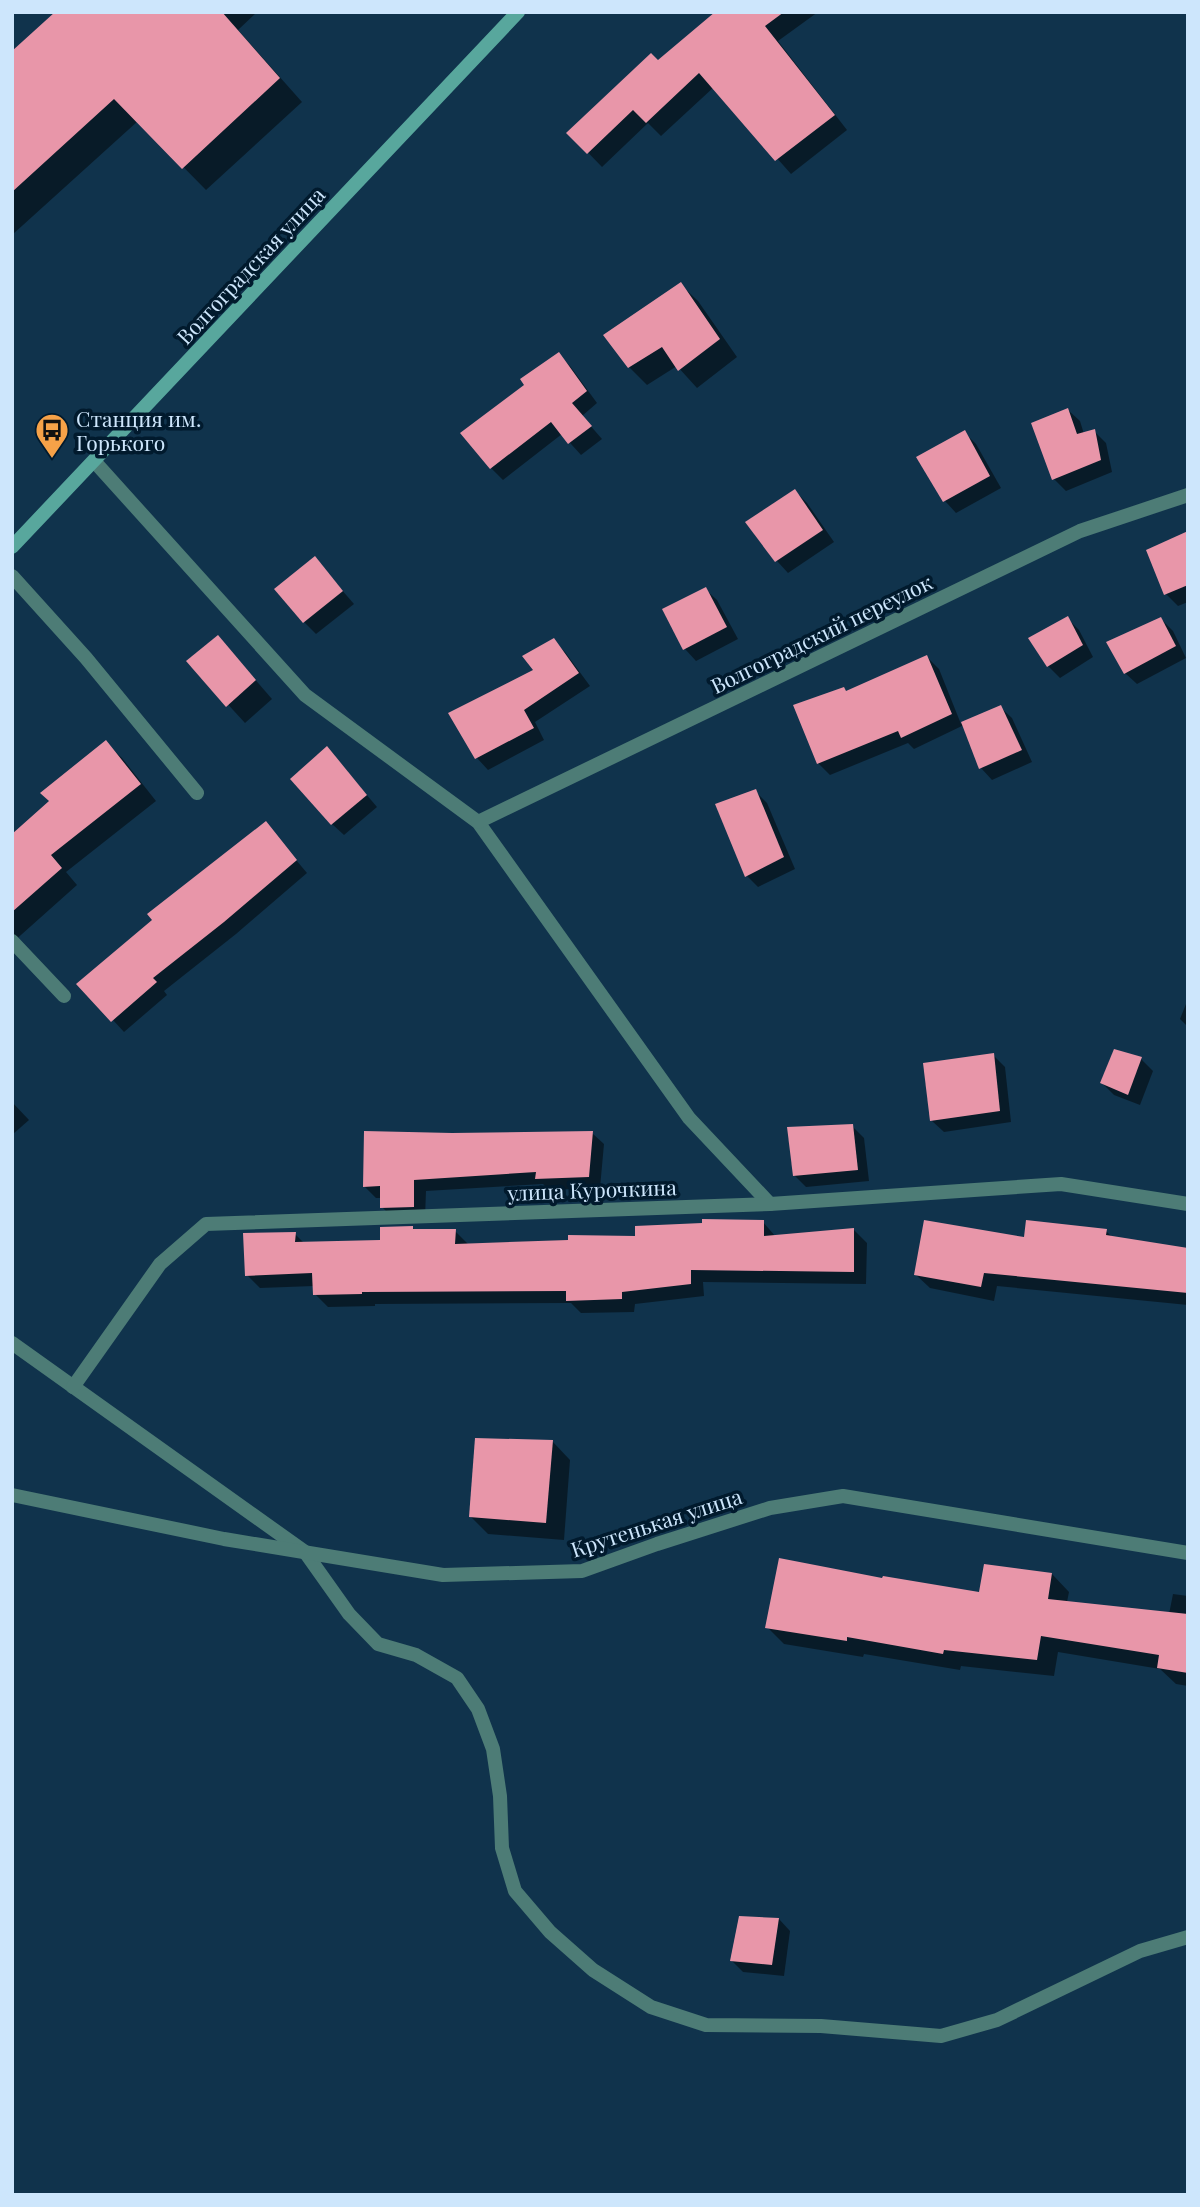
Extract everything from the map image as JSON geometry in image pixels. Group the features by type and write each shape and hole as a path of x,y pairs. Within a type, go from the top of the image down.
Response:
{"main road":[{"name":"Волгоградская улица","path":"12,547 518,12"}],"street":[{"path":"93,461 305,695 478,822 689,1118 770,1204"},
{"name":"Волгоградский переулок","path":"478,822 1080,531 1188,495"},
{"path":"12,576 86,659 197,793"},
{"path":"12,941 64,996"},
{"name":"улица Курочкина","path":"73,1387 160,1264 206,1224 770,1204 1061,1184 1188,1204"},
{"path":"12,1343 306,1552 349,1614 378,1644 416,1655 457,1678 478,1709 493,1749 500,1796 502,1847 515,1891 551,1933 593,1970 651,2007 706,2025 821,2026 940,2036 998,2020 1140,1951 1188,1937"},
{"name":"Крутенькая улица","path":"12,1495 224,1539 443,1575 582,1572 657,1544 770,1508 843,1496 1188,1553"}],"building":[{"path":"55,12 222,12 280,78 182,169 114,99 12,192 12,51"},
{"path":"715,12 784,12 765,26 835,115 775,161 699,73 646,123 633,110 587,154 566,133 651,53 658,60"},
{"path":"681,282 720,339 678,371 662,347 628,368 603,335"},
{"path":"559,352 587,391 572,403 592,426 568,444 551,422 490,469 460,433 524,385 520,379"},
{"path":"1068,408 1077,434 1095,429 1101,460 1052,480 1031,423"},
{"path":"965,430 990,476 943,502 916,457"},
{"path":"795,489 823,530 775,562 745,522"},
{"path":"1188,531 1188,585 1164,595 1146,550"},
{"path":"315,556 343,591 303,623 274,589"},
{"path":"706,587 727,627 683,650 662,609"},
{"path":"1068,616 1083,645 1047,667 1028,638"},
{"path":"1161,617 1176,646 1124,674 1106,642"},
{"path":"218,635 256,680 226,707 186,661"},
{"path":"554,638 579,673 524,710 534,728 475,759 448,713 533,670 522,656"},
{"path":"927,655 952,714 901,738 898,731 817,764 793,705 844,687 846,691"},
{"path":"1001,705 1022,750 979,769 961,722"},
{"path":"106,740 141,784 51,855 62,868 12,912 12,834 49,801 40,793"},
{"path":"327,746 367,795 331,825 290,779"},
{"path":"756,789 784,857 745,877 715,804"},
{"path":"266,821 297,860 153,978 157,982 111,1022 76,984 152,920 147,914"},
{"path":"1114,1049 1142,1057 1128,1095 1100,1083"},
{"path":"994,1053 1000,1111 930,1121 923,1063"},
{"path":"853,1124 858,1170 793,1176 787,1127"},
{"path":"364,1131 593,1131 589,1177 535,1179 536,1172 414,1180 414,1207 380,1208 380,1186 363,1187"},
{"path":"702,1219 764,1220 764,1236 854,1228 854,1272 691,1270 691,1284 622,1292 622,1299 566,1301 566,1291 362,1292 313,1295 312,1273 245,1276 243,1233 296,1232 295,1242 380,1240 380,1227 413,1226 413,1229 456,1229 455,1244 568,1240 568,1235 635,1236 635,1226 702,1223"},
{"path":"924,1220 1024,1237 1026,1220 1107,1229 1106,1235 1188,1248 1188,1293 984,1273 981,1287 914,1275"},
{"path":"475,1438 553,1440 546,1523 469,1517"},
{"path":"779,1558 882,1578 883,1576 979,1592 984,1564 1052,1573 1048,1599 1188,1614 1188,1673 1157,1668 1159,1655 1041,1636 1037,1660 944,1650 943,1654 847,1637 847,1641 765,1628"},
{"path":"739,1916 779,1918 772,1965 730,1961"}],"place":[{"name":"Станция им. Горького","path":"52,460"}]}
